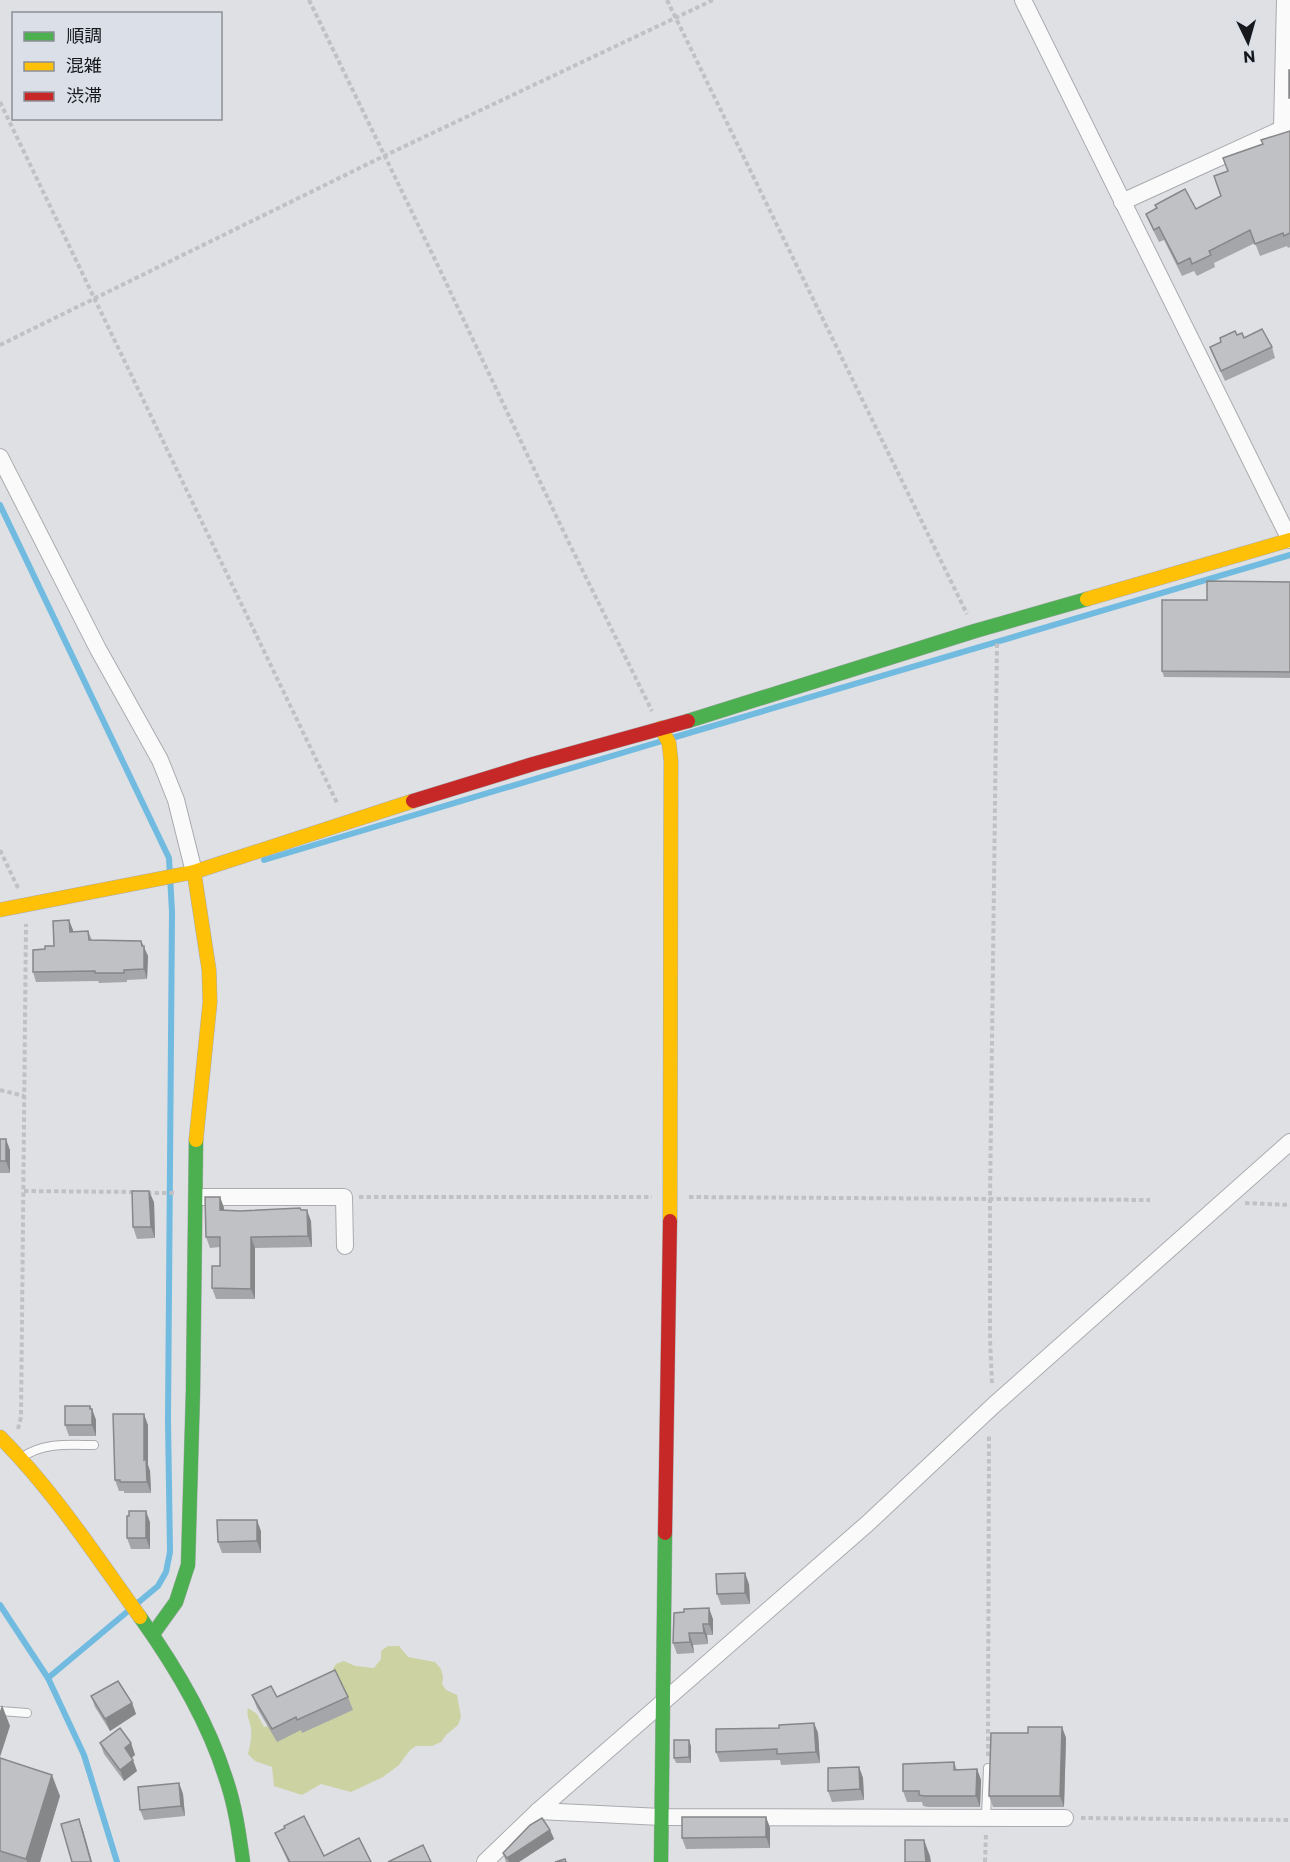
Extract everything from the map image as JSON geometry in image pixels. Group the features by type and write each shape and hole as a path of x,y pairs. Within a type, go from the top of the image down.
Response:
{"street":[{"path":"0,910 194,872 346,821 661,728 975,631 1290,541 1023,0"},
{"path":"1122,202 1286,128 1285,0"},
{"path":"0,457 93,639 160,760 176,800 194,872 210,969 210,1002 197,1116 188,1565 184,1587 177,1603 153,1634"},
{"path":"661,728 669,743 671,762 670,1197 661,1862"},
{"path":"485,1862 538,1811 867,1524 991,1409 1290,1142"},
{"path":"195,1195 344,1197 345,1246"},
{"path":"0,1437 44,1485 153,1634 194,1701 223,1766 234,1800 243,1862"},
{"path":"538,1811 661,1817 1065,1818"}],"lane":[{"path":"17,1454 55,1445 94,1445"},
{"path":"0,1711 27,1713"},
{"path":"986,1817 988,1768"}],"path":[{"path":"309,0 569,543 661,728"},
{"path":"667,0 975,631"},
{"path":"0,345 384,156 713,0"},
{"path":"0,102 346,821"},
{"path":"988,1768 990,1200 997,625"},
{"path":"0,850 26,905 21,1417 17,1454"},
{"path":"0,1090 24,1096"},
{"path":"24,1191 195,1195"},
{"path":"344,1197 1150,1200"},
{"path":"1224,1203 1290,1205"},
{"path":"985,1862 986,1817"},
{"path":"1065,1818 1290,1820"}],"green space":[{"path":"388,1646 399,1646 408,1657 435,1662 441,1669 442,1684 446,1690 457,1695 461,1717 458,1725 441,1742 432,1746 416,1746 410,1750 399,1765 383,1777 351,1792 321,1784 302,1795 274,1786 272,1767 255,1761 248,1754 251,1725 248,1708 257,1714 264,1727 283,1724 333,1681 333,1669 336,1664 344,1661 355,1666 374,1668 381,1659 381,1651"}],"building":[{"path":"1290,70 1290,98 1289,98"},
{"path":"1290,131 1290,233 1284,236 1283,233 1255,244 1250,230 1209,251 1211,255 1192,264 1190,258 1178,264 1159,227 1154,230 1146,214 1157,208 1155,205 1185,189 1196,209 1221,196 1214,176 1228,171 1223,158 1263,144 1261,140"},
{"path":"1262,329 1272,347 1221,371 1210,347 1221,342 1220,338 1235,331 1237,335 1242,333 1244,338"},
{"path":"1207,581 1290,582 1290,672 1162,671 1162,600 1207,600"},
{"path":"69,920 70,932 88,931 89,940 141,941 144,946 144,969 124,970 124,973 33,972 33,950 54,946 53,921"},
{"path":"0,1139 6,1139 6,1161 0,1161"},
{"path":"132,1191 149,1191 151,1227 133,1227"},
{"path":"205,1197 220,1197 220,1210 300,1208 307,1210 308,1236 251,1237 251,1289 212,1288 212,1266 220,1266 220,1237 206,1237"},
{"path":"65,1406 90,1406 92,1425 65,1425"},
{"path":"113,1414 144,1414 144,1460 146,1459 147,1482 115,1480"},
{"path":"129,1511 146,1511 146,1538 127,1538"},
{"path":"217,1520 257,1520 257,1541 218,1542"},
{"path":"745,1573 745,1593 717,1594 716,1574"},
{"path":"709,1608 709,1624 703,1624 704,1633 689,1633 690,1642 673,1643 674,1613 684,1612 684,1609"},
{"path":"335,1670 348,1697 272,1729 252,1695 271,1686 277,1697"},
{"path":"118,1681 132,1703 105,1719 91,1696"},
{"path":"814,1723 816,1752 777,1754 777,1749 716,1752 716,1729 779,1728 779,1725"},
{"path":"1028,1727 1062,1727 1060,1796 989,1796 991,1733 1028,1733"},
{"path":"120,1728 131,1743 125,1748 133,1760 120,1770 100,1743"},
{"path":"674,1740 689,1740 689,1757 674,1758"},
{"path":"0,1758 52,1775 26,1859 0,1851"},
{"path":"954,1762 954,1770 977,1769 976,1796 924,1796 919,1795 919,1791 903,1791 903,1764"},
{"path":"859,1767 860,1789 828,1791 828,1768"},
{"path":"179,1783 181,1806 140,1810 138,1787"},
{"path":"304,1816 324,1856 359,1838 371,1862 290,1862 275,1833"},
{"path":"682,1817 766,1817 766,1837 682,1838"},
{"path":"542,1818 550,1830 507,1858 503,1853 530,1825"},
{"path":"79,1819 91,1862 72,1862 61,1824"},
{"path":"905,1840 924,1840 926,1862 905,1862"},
{"path":"423,1845 431,1862 388,1862"}],"waterway":[{"path":"0,505 169,858 172,912 168,1419 170,1552 166,1572 158,1586 48,1678"},
{"path":"672,738 1290,555"},
{"path":"264,860 662,741"},
{"path":"0,1605 48,1678 84,1755 117,1862"}],"traffic: fast":[{"path":"688,721 975,631 1087,599"},
{"path":"153,1634 176,1602 188,1565 196,1140"},
{"path":"661,1862 665,1533"},
{"path":"140,1617 178,1674 218,1755 231,1797 243,1862"}],"traffic: slow":[{"path":"1087,599 1290,540"},
{"path":"661,728 669,743 671,761 670,1221"},
{"path":"0,910 194,872 413,801"},
{"path":"194,872 209,970 210,1002 196,1140"},
{"path":"0,1437 56,1502 140,1617"}],"traffic: jam":[{"path":"413,801 533,764 688,721"},
{"path":"665,1533 670,1221"}]}
